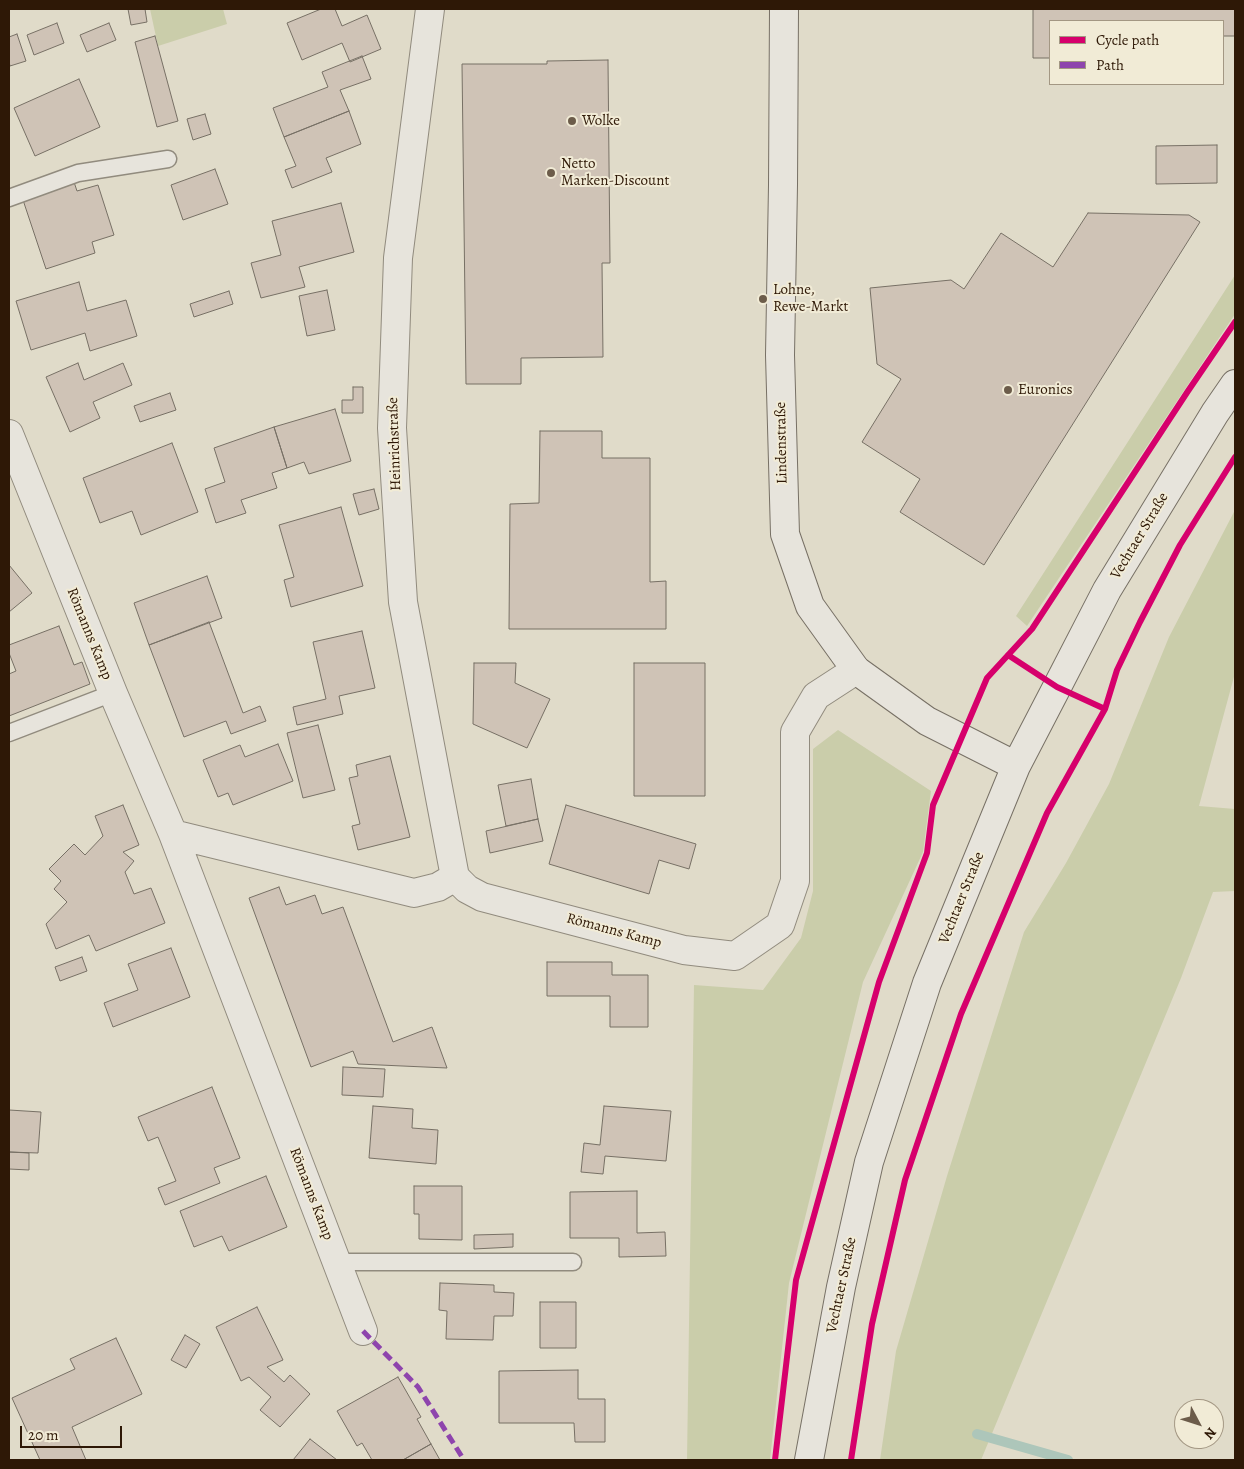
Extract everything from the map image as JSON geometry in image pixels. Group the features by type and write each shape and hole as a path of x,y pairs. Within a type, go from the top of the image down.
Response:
{"street":[{"name":"Heinrichstraße","path":"430,9 398,258 392,428 403,602 455,876"},
{"name":"Lindenstraße","path":"784,9 780,355 785,534 810,606 856,670 926,721 1016,766"},
{"name":"Vechtaer Straße","path":"809,1460 841,1287 869,1162 927,983 1016,766 1107,590 1215,413 1235,384"},
{"name":"Römanns Kamp","path":"9,434 113,693 173,834 363,1331"},
{"name":"Römanns Kamp","path":"455,876 467,889 482,897 684,950 735,956 780,926 796,881 795,732 816,696 856,670"},
{"path":"173,834 414,893 438,887 455,876"}],"lane":[{"path":"9,198 78,173 168,159"},
{"path":"9,734 113,693"},
{"path":"337,1262 572,1262"}],"green space":[{"path":"150,9 223,9 227,24 158,46"},
{"path":"1235,275 1235,314 1027,626 1016,616"},
{"path":"1235,510 1235,673 1199,806 1235,809 1235,891 1213,892 1181,978 981,1460 880,1460 896,1351 947,1176 1024,932 1066,863 1109,784 1169,637"},
{"path":"838,730 931,791 923,852 863,982 789,1283 770,1460 687,1460 694,985 763,990 801,938 813,891 813,749"}],"building":[{"path":"128,9 145,9 147,22 131,25"},
{"path":"321,9 335,9 342,26 367,15 381,49 350,62 342,43 302,60 287,23"},
{"path":"1033,9 1235,9 1235,36 1224,36 1224,20 1049,20 1049,58 1033,58"},
{"path":"57,23 64,43 34,55 27,35"},
{"path":"109,23 116,40 87,52 80,35"},
{"path":"17,34 26,61 10,66 9,37"},
{"path":"155,36 178,121 157,127 135,42"},
{"path":"362,56 371,79 340,90 349,111 284,137 273,108 328,87 322,72"},
{"path":"608,60 610,263 602,263 603,357 521,358 521,384 466,384 462,64 547,64 547,61"},
{"path":"79,79 100,127 35,156 14,108"},
{"path":"349,111 361,144 326,158 332,172 292,188 285,170 296,166 284,137"},
{"path":"205,114 211,134 193,140 187,119"},
{"path":"1217,145 1217,183 1156,184 1156,146"},
{"path":"215,169 228,204 183,220 171,185"},
{"path":"73,179 77,191 98,185 114,235 92,242 95,253 46,269 22,197"},
{"path":"341,203 354,252 299,267 305,287 261,298 251,263 281,255 272,221"},
{"path":"1088,213 1189,215 1200,222 984,565 900,512 920,479 862,442 901,379 877,364 870,288 951,280 964,289 1001,233 1053,267"},
{"path":"79,282 87,311 126,300 137,336 90,351 85,333 31,350 16,301"},
{"path":"327,290 335,330 307,336 299,296"},
{"path":"229,291 233,304 194,317 190,304"},
{"path":"78,363 84,380 123,363 132,385 93,402 100,418 70,432 46,377"},
{"path":"353,387 363,387 363,413 342,413 342,400 353,400"},
{"path":"170,393 176,410 140,422 134,406"},
{"path":"335,409 351,461 309,474 304,462 287,468 274,427"},
{"path":"274,427 287,468 272,473 277,488 241,500 246,513 216,523 205,489 225,482 214,448"},
{"path":"540,431 602,431 602,458 650,458 650,582 666,581 666,629 509,629 510,504 539,503"},
{"path":"172,443 198,512 141,535 132,511 100,523 83,478"},
{"path":"374,489 379,509 359,515 353,494"},
{"path":"341,507 363,586 291,607 284,580 294,577 279,525"},
{"path":"9,565 32,593 9,612"},
{"path":"207,576 222,618 149,645 134,603"},
{"path":"209,622 243,713 260,706 266,721 231,734 226,721 184,737 149,645"},
{"path":"59,626 74,665 82,662 90,684 9,716 9,674 16,671 9,653 9,645"},
{"path":"362,631 375,688 339,696 343,714 297,725 293,707 326,699 313,642"},
{"path":"474,663 516,663 515,683 550,699 527,748 473,724"},
{"path":"634,663 705,663 705,796 634,796"},
{"path":"318,725 335,790 303,798 287,733"},
{"path":"278,744 293,781 233,805 228,793 218,797 203,760 240,745 245,757"},
{"path":"390,756 410,837 358,850 352,826 360,824 349,778 358,776 356,765"},
{"path":"531,779 538,819 506,826 498,785"},
{"path":"123,805 139,845 123,852 134,861 125,872 134,894 151,888 165,923 96,951 89,935 56,949 46,924 67,902 54,889 61,881 49,869 74,844 85,855 103,836 95,816"},
{"path":"566,805 696,844 689,869 659,860 649,894 549,864"},
{"path":"538,819 543,841 490,853 486,831"},
{"path":"279,887 286,905 315,895 322,914 343,907 393,1042 432,1027 447,1068 358,1064 353,1051 311,1067 249,898"},
{"path":"171,948 190,997 113,1027 104,1003 138,990 128,964"},
{"path":"82,957 87,971 60,981 55,967"},
{"path":"547,962 612,962 612,975 648,975 648,1027 610,1027 610,996 547,996"},
{"path":"343,1067 385,1069 383,1097 342,1095"},
{"path":"212,1087 240,1158 214,1168 220,1183 165,1205 158,1188 176,1181 158,1137 148,1141 138,1117"},
{"path":"373,1106 413,1109 412,1128 438,1130 436,1164 369,1158"},
{"path":"604,1106 671,1111 666,1161 605,1156 603,1174 581,1172 584,1143 600,1145"},
{"path":"9,1110 41,1112 38,1153 9,1152"},
{"path":"9,1152 29,1153 29,1170 9,1169"},
{"path":"266,1176 287,1227 229,1251 222,1236 194,1247 180,1211"},
{"path":"414,1186 462,1186 462,1240 419,1239 419,1214 414,1214"},
{"path":"637,1191 637,1233 665,1232 666,1256 619,1257 619,1238 570,1238 570,1192"},
{"path":"513,1234 513,1247 474,1249 474,1235"},
{"path":"440,1283 494,1285 494,1292 514,1293 513,1316 494,1316 493,1340 446,1339 447,1311 439,1310"},
{"path":"540,1302 576,1302 576,1348 540,1348"},
{"path":"257,1307 283,1360 267,1367 284,1382 290,1375 310,1394 280,1427 260,1410 271,1397 249,1377 241,1381 216,1327"},
{"path":"185,1335 200,1344 186,1368 171,1360"},
{"path":"116,1338 142,1394 72,1427 86,1460 40,1460 12,1398 75,1369 70,1359"},
{"path":"578,1370 578,1399 605,1399 605,1442 575,1442 574,1423 499,1423 499,1371"},
{"path":"398,1377 421,1417 417,1419 431,1444 403,1460 372,1460 362,1443 357,1446 337,1411"},
{"path":"310,1439 337,1460 293,1460"},
{"path":"431,1444 440,1460 403,1460"}],"waterway":[{"path":"977,1434 1068,1460"}],"marked path":[{"path":"363,1331 418,1387 464,1460"}],"cycle path":[{"path":"775,1460 796,1280 879,982 927,853 933,805 987,678 1032,629 1235,322"},
{"path":"851,1460 872,1324 905,1180 961,1014 1047,813 1105,709 1117,670 1140,622 1180,545 1235,457"},
{"path":"1008,655 1057,687 1105,709"}],"place":[{"name":"Wolke","path":"572,121"},
{"name":"Netto Marken-Discount","path":"551,173"},
{"name":"Lohne, Rewe-Markt","path":"763,299"},
{"name":"Euronics","path":"1008,390"}]}
